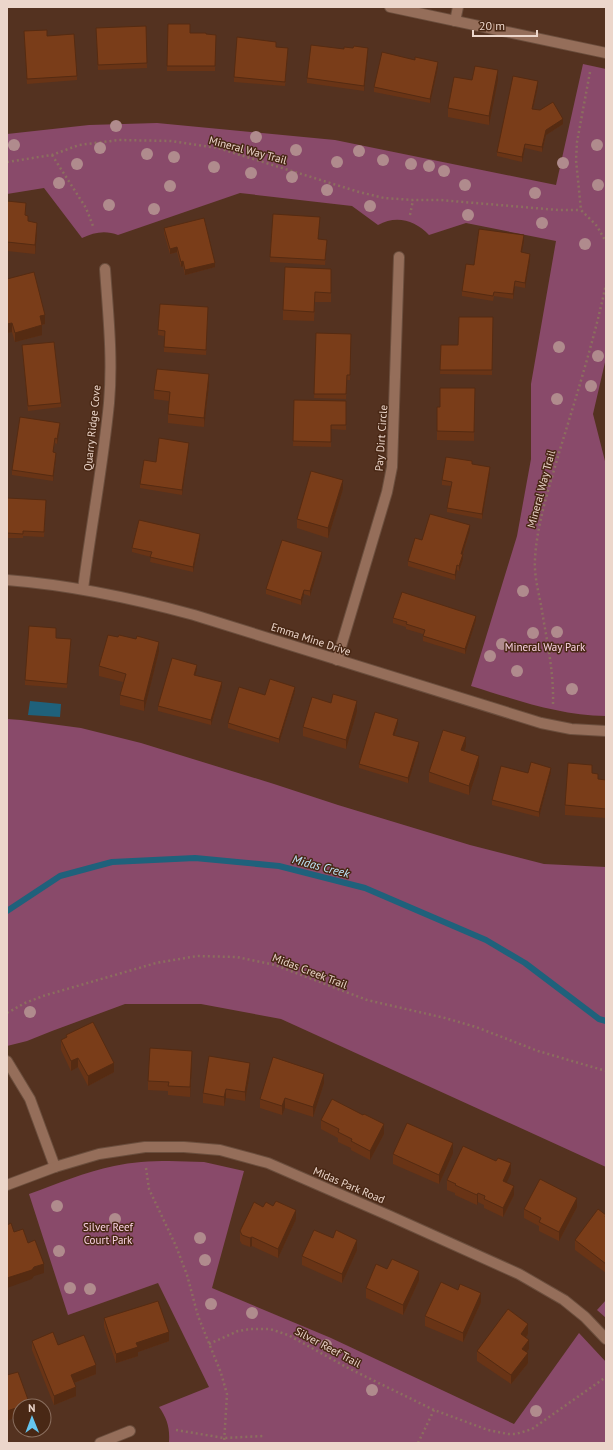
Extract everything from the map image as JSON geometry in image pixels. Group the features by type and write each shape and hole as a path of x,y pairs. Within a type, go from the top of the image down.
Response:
{"street":[{"path":"390,7 606,53"},
{"path":"456,21 458,7"},
{"name":"Pay Dirt Circle","path":"337,660 387,492 392,467 399,257"},
{"name":"Quarry Ridge Cove","path":"83,589 109,401 109,329 105,269"},
{"name":"Emma Mine Drive","path":"7,580 35,582 83,589 138,600 194,615 541,723 571,729 606,731"},
{"path":"7,1061 30,1100 55,1167"},
{"name":"Midas Park Road","path":"7,1185 55,1167 99,1154 145,1147 184,1147 220,1150 268,1164 390,1216 519,1274 564,1300 585,1317 606,1339"},
{"path":"100,1443 130,1431"}],"path":[{"path":"590,72 577,142 576,160 581,210 597,226 606,242"},
{"name":"Mineral Way Trail","path":"7,162 52,155 79,145 119,140 171,141 218,148 358,192 384,198 440,200 558,210 581,210"},
{"path":"52,155 86,208 93,226"},
{"path":"410,215 413,200"},
{"name":"Mineral Way Trail","path":"553,704 554,688 536,568 537,536 544,503 578,390 606,284"},
{"name":"Midas Creek Trail","path":"7,1013 25,1002 156,963 196,956 237,957 275,965 367,1000 445,1018 538,1051 606,1071"},
{"path":"146,1168 149,1189 176,1246 187,1275 198,1316 221,1373 226,1394 224,1443"},
{"name":"Silver Reef Trail","path":"209,1344 238,1331 250,1329 270,1329 288,1335 350,1369 434,1410 499,1433 516,1434 528,1431 606,1377"},
{"path":"418,1443 434,1410"},
{"path":"176,1430 224,1438 263,1436"}],"green space":[{"name":"Mineral Way Park","path":"583,64 606,69 606,358 593,414 606,465 606,716 554,710 471,686 517,536 531,459 531,384 556,241 466,223 429,235 418,226 405,221 392,220 378,225 352,206 240,193 118,235 100,232 82,238 44,188 7,194 7,134 89,125 157,123 335,140 556,185"},
{"path":"7,719 81,728 141,743 470,845 544,864 606,867 606,1167 281,1019 201,1004 125,1004 27,1041 7,1046"},
{"name":"Silver Reef Court Park","path":"169,1161 204,1162 244,1171 212,1288 331,1338 514,1424 579,1333 606,1362 606,1443 169,1442 167,1423 159,1407 209,1387 158,1283 68,1315 29,1194 71,1178 103,1169 134,1163"},
{"path":"606,1300 606,1318 597,1310"}],"water":[{"path":"30,701 61,704 60,717 28,715"}],"building":[{"path":"168,24 190,24 190,33 206,33 216,35 215,66 167,66"},
{"path":"146,26 147,63 98,65 96,28"},
{"path":"47,30 47,36 74,34 77,76 27,79 24,31"},
{"path":"237,37 276,42 276,47 288,48 285,82 234,77"},
{"path":"311,45 344,49 344,47 353,48 354,46 368,48 364,86 307,78"},
{"path":"382,52 415,60 415,57 438,62 430,99 374,87"},
{"path":"475,66 498,70 489,116 448,108 454,77 472,80"},
{"path":"513,76 538,81 532,109 540,110 553,102 563,119 546,130 542,147 525,144 522,157 497,152"},
{"path":"7,201 26,203 25,215 28,216 28,221 37,223 35,245 7,242"},
{"path":"273,214 320,217 318,239 327,240 325,260 270,257"},
{"path":"204,218 215,263 185,270 177,247 170,249 164,228"},
{"path":"479,229 524,235 521,252 530,254 525,283 515,281 513,294 494,292 493,296 462,291 466,264 474,265"},
{"path":"285,267 331,269 331,293 315,292 314,312 283,310"},
{"path":"34,272 45,315 40,316 42,325 15,333 12,323 7,324 7,279"},
{"path":"160,304 208,307 206,350 164,347 165,331 158,330"},
{"path":"459,317 493,317 492,370 440,370 441,345 458,345"},
{"path":"316,333 351,334 350,375 347,375 346,394 314,394"},
{"path":"54,342 61,403 28,406 22,345"},
{"path":"157,369 209,374 204,418 168,414 170,392 154,390"},
{"path":"440,388 475,388 474,432 437,431 437,407 440,407"},
{"path":"294,400 346,401 346,425 331,425 331,442 293,441"},
{"path":"20,417 60,423 57,439 55,438 53,452 56,453 53,476 12,470"},
{"path":"159,438 189,443 182,490 140,484 144,460 156,462"},
{"path":"446,457 472,461 472,464 490,467 482,514 447,508 452,482 442,480"},
{"path":"311,471 343,480 328,528 297,519"},
{"path":"7,498 46,500 44,532 23,531 23,534 7,533"},
{"path":"430,514 470,525 461,554 463,554 459,566 457,565 455,575 408,561 415,538 422,540"},
{"path":"139,520 200,534 193,567 150,557 152,552 132,548"},
{"path":"282,540 322,552 310,591 304,590 301,600 266,589"},
{"path":"402,592 476,616 465,649 423,636 425,630 393,618"},
{"path":"29,626 56,628 56,638 71,639 67,684 25,680"},
{"path":"108,635 118,637 119,635 136,639 137,636 159,642 144,701 120,695 126,674 99,666"},
{"path":"172,658 197,665 194,675 222,682 211,720 158,706"},
{"path":"270,679 295,687 279,739 228,723 239,687 265,695"},
{"path":"333,694 357,701 346,740 303,727 312,697 331,703"},
{"path":"375,712 398,719 393,735 419,742 408,778 359,764"},
{"path":"443,730 466,737 461,750 479,756 469,786 429,772"},
{"path":"531,762 551,768 539,812 492,800 501,766 528,773"},
{"path":"568,763 592,765 592,773 598,774 598,779 606,780 606,809 565,805"},
{"path":"93,1022 114,1063 88,1076 78,1058 71,1061 61,1040 67,1037 66,1035"},
{"path":"150,1048 192,1051 190,1087 168,1086 169,1082 148,1081"},
{"path":"209,1056 250,1063 245,1092 226,1089 224,1097 203,1093"},
{"path":"273,1057 324,1074 313,1107 285,1098 282,1106 260,1099"},
{"path":"332,1099 384,1124 370,1151 338,1132 339,1129 321,1120"},
{"path":"407,1123 453,1143 439,1175 393,1154"},
{"path":"463,1146 496,1161 498,1158 511,1163 503,1181 514,1186 503,1208 484,1199 485,1196 478,1193 477,1195 447,1180"},
{"path":"540,1179 577,1198 559,1232 539,1222 541,1218 524,1209"},
{"path":"276,1201 296,1210 278,1249 252,1237 250,1238 242,1235 240,1231 254,1202 263,1207 266,1202 273,1206"},
{"path":"598,1209 606,1215 606,1264 575,1240"},
{"path":"11,1223 14,1232 23,1229 28,1243 35,1240 44,1264 34,1267 32,1270 7,1278 7,1225"},
{"path":"314,1230 333,1238 336,1230 357,1240 342,1274 302,1256"},
{"path":"392,1259 419,1271 403,1305 366,1288 376,1264 387,1269"},
{"path":"441,1282 458,1290 460,1284 481,1293 463,1333 425,1316"},
{"path":"158,1301 169,1332 136,1343 138,1347 116,1354 104,1318"},
{"path":"508,1309 528,1324 521,1334 529,1340 522,1349 528,1353 511,1375 477,1351"},
{"path":"53,1332 58,1345 84,1335 96,1365 71,1375 76,1387 54,1396 32,1341"},
{"path":"18,1372 27,1398 12,1398 12,1409 7,1411 7,1375"}],"waterway":[{"name":"Midas Creek","path":"7,911 60,876 112,862 195,858 279,866 365,888 486,940 525,963 599,1019 606,1021"}]}
